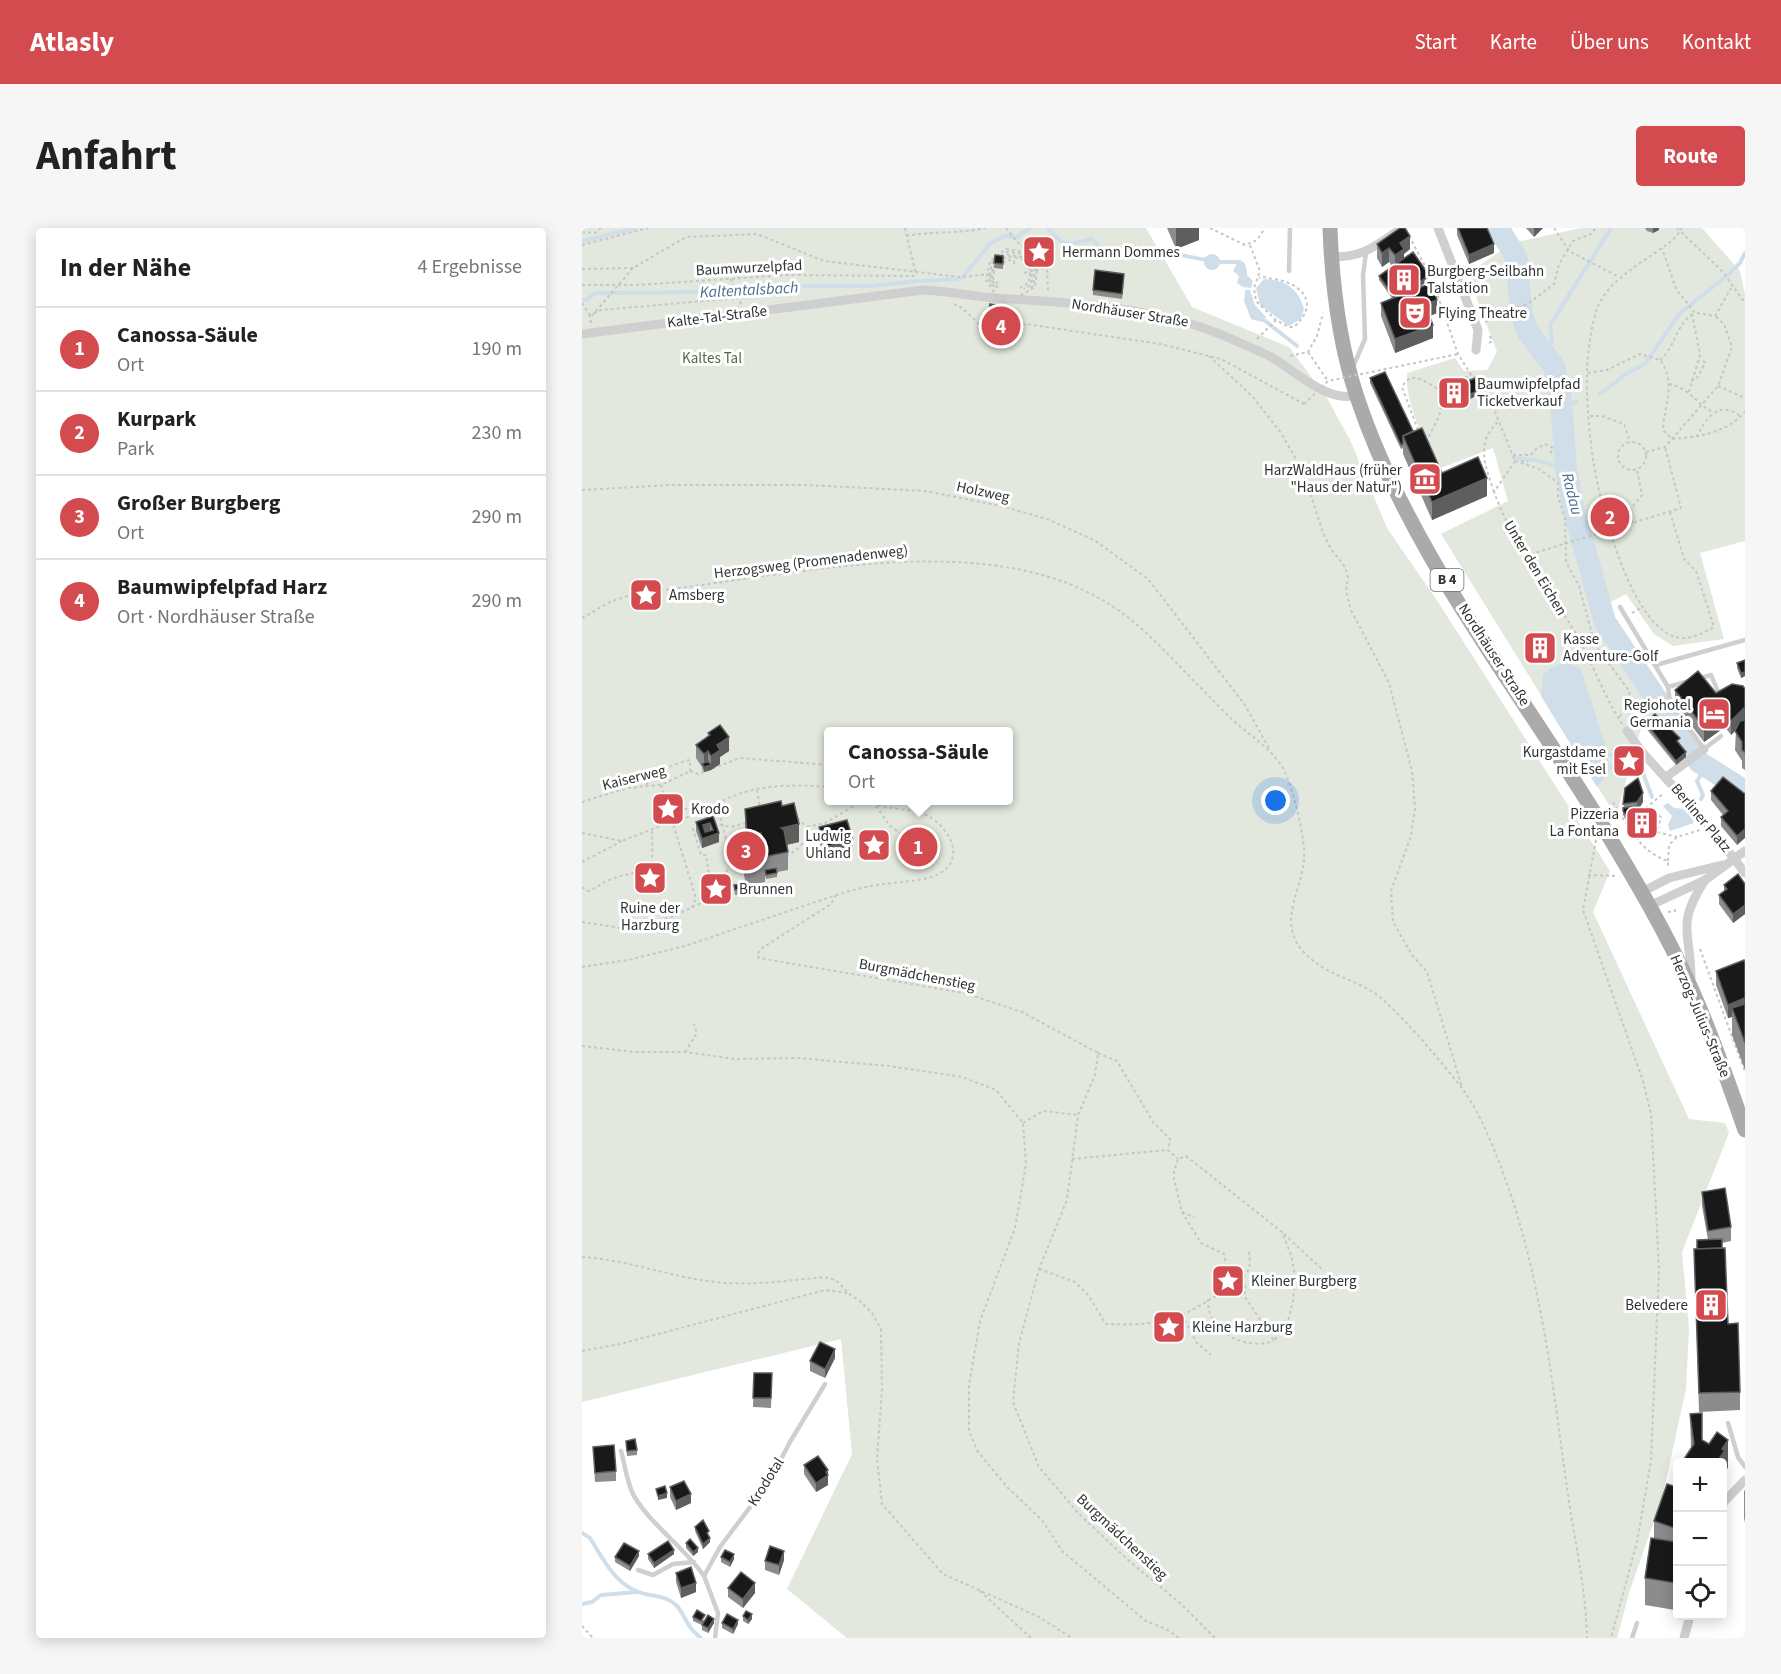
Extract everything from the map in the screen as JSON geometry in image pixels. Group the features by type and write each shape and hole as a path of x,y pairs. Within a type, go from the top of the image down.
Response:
{"main road":[{"name":"Nordhäuser Straße","path":"1330,228 1335,301 1350,375 1376,447 1423,540 1648,904"},
{"name":"Herzog-Julius-Straße","path":"1648,904 1691,988 1745,1130"}],"street":[{"path":"1332,257 1366,253 1403,228"},
{"path":"1438,228 1478,330 1476,350"},
{"name":"Nordhäuser Straße","path":"923,290 1049,300 1158,315 1194,323 1259,351 1319,388 1340,397 1356,395"},
{"name":"Kalte-Tal-Straße","path":"587,333 923,290"},
{"path":"1627,731 1642,752 1666,777 1704,749"},
{"name":"Berliner Platz","path":"1666,777 1710,827 1735,860"},
{"path":"1745,852 1735,860 1745,873"},
{"name":"Berliner Platz","path":"1648,904 1669,878 1735,860"},
{"name":"Berliner Platz","path":"1648,904 1705,880 1735,860"},
{"name":"Berliner Platz","path":"1691,988 1692,957 1684,933 1685,924 1689,907 1705,880"},
{"path":"1727,1499 1745,1480"},
{"path":"1684,1638 1689,1620"}],"lane":[{"path":"1288,271 1290,228"},
{"path":"1350,375 1365,339 1363,275 1366,253"},
{"path":"1620,607 1668,687 1670,702 1704,749 1721,736"},
{"path":"1656,665 1745,640"},
{"path":"1668,687 1711,675 1719,694"},
{"name":"Krodotal","path":"704,1576 720,1546 769,1482 825,1384"},
{"path":"1728,1423 1738,1456 1745,1467"},
{"path":"621,1451 632,1493 640,1506 694,1562 704,1576 718,1613 715,1638"},
{"path":"638,1570 652,1575 673,1564 694,1562"},
{"path":"1632,1638 1637,1623"}],"path":[{"path":"582,232 595,233 601,228"},
{"path":"582,245 648,228"},
{"path":"906,228 906,236 927,232 958,234 986,228"},
{"path":"1006,228 1017,242 1038,256 1047,266 1049,300"},
{"path":"1210,228 1236,242 1250,245 1262,236 1265,228"},
{"path":"1403,228 1432,279 1458,354 1471,375 1479,379 1515,461"},
{"path":"1554,228 1569,251 1618,277"},
{"path":"1485,322 1529,303 1554,284 1558,264 1569,251 1573,241 1591,234 1596,228"},
{"path":"1677,228 1722,271 1745,303"},
{"path":"1670,512 1684,559 1696,571 1714,627 1699,636 1675,637 1659,625 1643,607 1618,558 1592,454 1589,416 1589,337 1596,308 1618,277 1662,248 1682,228"},
{"path":"582,303 591,317 633,268 686,237 757,234 824,261 960,277 993,274 1007,260 1014,261 1014,264"},
{"name":"Baumwurzelpfad","path":"582,285 786,275 917,276 906,236"},
{"path":"1250,245 1258,260 1259,279 1254,288 1256,301 1276,320 1289,327 1297,326 1307,313 1305,295 1291,282 1265,277 1259,279"},
{"path":"1662,248 1676,289 1692,308 1694,314 1700,360 1690,381 1689,392"},
{"path":"1003,311 1005,297 997,296 986,280 990,261 1006,249 1025,252 1037,268 1035,287 1018,297 999,294 989,280 992,262 1007,252 1024,254 1035,268 1033,286 1017,293"},
{"path":"1008,294 999,292 989,279 993,264 1006,255 1023,257 1032,270 1030,285 1017,293"},
{"path":"999,290 991,279 994,266 1007,257 1021,258 1030,270 1029,283 1017,293"},
{"path":"995,264 993,274 1000,287 1008,289"},
{"path":"582,268 633,268"},
{"path":"1024,273 1045,268"},
{"path":"587,333 590,315 594,311 630,305 738,297 731,279"},
{"path":"1715,316 1733,285"},
{"path":"937,291 948,302 962,308 980,324 1000,332 1026,324 1160,344 1209,356 1242,369 1304,404 1328,381 1458,354"},
{"path":"1328,381 1308,352 1317,336 1324,309 1335,301"},
{"path":"1646,452 1665,447 1718,386 1732,347 1724,324 1715,316 1694,314 1684,321 1671,348 1660,360"},
{"path":"1266,331 1276,320"},
{"path":"1000,332 1001,326"},
{"path":"1588,373 1606,370 1640,354 1660,360 1669,376 1663,430 1672,439 1697,437 1718,431 1745,412"},
{"path":"1209,356 1253,397 1281,433 1303,471 1323,533 1331,549 1345,567 1348,577 1346,591 1351,610 1389,683 1412,771 1415,809 1411,836 1391,891 1393,922 1412,955 1427,972 1463,1089 1490,1140 1531,1262 1547,1341 1568,1497 1582,1574 1587,1638"},
{"path":"1690,381 1698,377 1705,362 1700,360"},
{"path":"1438,389 1471,375"},
{"path":"1413,377 1421,378 1438,389 1442,402 1441,414 1424,444 1408,408 1402,387 1405,381 1413,377"},
{"path":"1669,384 1683,387 1701,406 1713,412 1728,410 1741,417"},
{"path":"1718,386 1745,398"},
{"path":"1697,437 1705,420 1713,412"},
{"path":"1589,416 1602,416 1624,424 1630,442"},
{"name":"Unter den Eichen","path":"1499,421 1486,435 1483,448 1494,492 1525,556 1574,630 1627,731"},
{"path":"1630,442 1641,445 1646,452 1645,460 1636,469 1628,469 1619,459 1622,446 1630,442"},
{"path":"1513,455 1531,455 1545,444 1553,448 1550,454"},
{"path":"1525,556 1682,508 1665,447"},
{"path":"1494,492 1515,461"},
{"path":"1515,461 1528,462"},
{"path":"1515,461 1539,469 1558,483 1567,542 1566,562 1579,586 1591,636 1630,692 1619,719"},
{"path":"1632,523 1630,510 1642,495 1636,469"},
{"name":"Holzweg","path":"582,490 670,486 806,485 926,491 1001,506 1047,519 1094,540 1148,579 1245,705 1271,752"},
{"name":"Herzogsweg (Promenadenweg)","path":"582,618 610,602 636,593 877,563 922,560 1011,569 1055,579 1094,595 1119,610 1143,628 1233,720 1271,752"},
{"path":"1271,752 1288,778 1305,859 1292,904 1292,930 1299,947 1316,963 1379,996 1463,1089"},
{"path":"646,785 663,771 695,756"},
{"path":"719,758 723,764"},
{"name":"Kaiserweg","path":"582,802 627,788 661,785 690,771 698,774 740,758 824,765"},
{"path":"690,760 690,771"},
{"path":"661,785 669,819 696,898 691,910"},
{"path":"582,862 622,842 691,816 736,795 778,785 824,787"},
{"path":"1639,814 1674,786"},
{"path":"757,790 761,818"},
{"path":"664,794 681,807 698,813"},
{"path":"1613,802 1637,839 1654,856 1668,861"},
{"path":"711,888 717,887 732,863 717,804"},
{"path":"807,827 825,823 859,805"},
{"path":"876,806 890,826 909,839"},
{"path":"582,967 628,960 685,946 860,888 934,877 952,862 952,844 934,820 917,811 876,806"},
{"path":"1647,807 1661,817 1657,832"},
{"path":"785,856 796,852 805,841 807,827 799,818 790,816"},
{"path":"711,822 719,818"},
{"path":"1626,822 1633,818"},
{"path":"699,833 698,830 713,823 730,827 753,822"},
{"path":"1600,823 1588,875 1583,910 1643,1081 1651,1114 1659,1269 1651,1461 1637,1542 1611,1638"},
{"path":"702,825 693,829 701,855 706,855 712,899"},
{"path":"715,831 721,825"},
{"path":"1669,878 1669,845 1677,837 1710,827"},
{"path":"582,886 588,891 592,890 609,880 644,873 651,868 652,831"},
{"path":"1637,839 1657,832 1677,837"},
{"path":"582,833 622,842"},
{"path":"915,834 926,837 930,843 930,851 920,858 912,856 907,850 909,839 915,834"},
{"path":"1588,875 1633,877"},
{"path":"1648,904 1675,912 1672,894"},
{"name":"Burgmädchenstieg","path":"836,895 831,904 762,948 757,954 759,958 964,993 1022,1012 1098,1053 1095,1075 1078,1115 1067,1200 1039,1269 1019,1343 1013,1402 1039,1467 1079,1514 1129,1561 1180,1603 1215,1638"},
{"path":"582,922 621,928 691,910 703,902"},
{"path":"1697,941 1745,1072"},
{"path":"685,1052 697,1033 694,1024"},
{"path":"582,1046 635,1052 685,1052 735,1059 797,1058 866,1064 962,1077 996,1090 1023,1124 1026,1164 1015,1228 980,1321 969,1385 969,1431 978,1452 1008,1488 1042,1520 1062,1551 1146,1621 1168,1630 1179,1638"},
{"path":"1098,1053 1117,1061 1128,1075 1154,1122 1170,1139 1168,1150"},
{"path":"1023,1124 1043,1111 1078,1115"},
{"path":"1072,1159 1168,1150 1178,1159"},
{"path":"1274,1341 1245,1298 1245,1286 1227,1270 1224,1254 1201,1243 1182,1212 1173,1175 1178,1159 1186,1155 1282,1232 1324,1271"},
{"path":"1182,1212 1194,1217"},
{"path":"1208,1299 1208,1307 1216,1323 1226,1335 1248,1344 1263,1345 1274,1341 1288,1321 1293,1301 1294,1275 1291,1255 1282,1232"},
{"path":"1039,1269 1075,1282 1088,1295 1107,1324 1131,1325 1182,1315 1208,1299 1249,1269 1249,1252"},
{"path":"582,1257 616,1259 671,1275 728,1284 824,1277 836,1280 872,1313 880,1329 882,1390 878,1459 882,1504 943,1574 1037,1616 1072,1638"},
{"path":"582,1351 631,1341 825,1290 848,1293"},
{"path":"1182,1315 1196,1341 1211,1355"},
{"path":"979,1590 1031,1638"},
{"path":"582,1626 593,1638"}],"green space":[{"name":"Kaltes Tal","path":"582,228 1146,228 1192,307 1289,347 1327,398 1351,442 1387,528 1438,602 1610,871 1593,912 1689,1119 1725,1123 1729,1133 1682,1252 1689,1329 1686,1389 1662,1498 1629,1593 1617,1638 847,1638 787,1589 852,1454 841,1339 582,1402"},
{"path":"1581,228 1702,228 1740,271 1745,294 1745,541 1700,553 1724,639 1673,646 1654,634 1626,594 1609,603 1612,623 1666,707 1641,729 1616,816 1441,534 1508,501 1493,448 1438,469 1417,422 1407,385 1407,373 1455,358 1464,371 1487,370 1497,352 1466,270 1476,268 1512,243"}],"shaded area":[{"path":"1212,254 1220,262 1212,270 1204,262"},
{"path":"1239,260 1245,264 1247,275 1253,281 1251,288 1237,283 1239,276 1233,271"},
{"path":"1264,279 1290,286 1304,309 1301,319 1289,326 1260,305 1256,288"},
{"path":"1245,290 1250,290 1255,305 1266,317 1262,322 1251,319 1244,301"},
{"path":"1565,662 1581,669 1608,754 1609,772 1597,787 1541,696 1543,675 1551,668"},
{"path":"1668,803 1674,808 1688,809 1694,823 1670,831 1668,825 1672,816 1663,806"}],"building":[{"path":"1400,228 1405,228 1410,236 1400,243 1404,249 1395,255 1389,248 1382,253 1377,244"},
{"path":"1458,228 1487,228 1494,244 1469,255"},
{"name":"Burgberg-Seilbahn Talstation","path":"1413,252 1429,275 1404,294 1394,297 1379,276"},
{"path":"995,255 1003,256 1003,264 994,263"},
{"path":"1095,270 1124,274 1122,294 1093,290"},
{"path":"1431,283 1437,300 1425,304 1433,325 1395,339 1381,303"},
{"path":"990,304 1012,308 1009,322 988,319"},
{"path":"1385,372 1413,431 1403,436 1401,445 1370,378"},
{"path":"1475,378 1480,390 1468,395 1463,383"},
{"path":"1456,380 1460,385 1459,392 1452,394 1447,385"},
{"path":"1422,428 1442,473 1478,457 1487,478 1432,502 1403,436"},
{"path":"1541,639 1544,644 1538,647 1535,642"},
{"path":"1745,660 1745,672 1741,673 1737,663"},
{"path":"1698,671 1716,693 1732,684 1743,686 1745,689 1745,707 1731,721 1725,714 1704,728 1675,690"},
{"path":"1655,714 1680,738 1677,741 1686,752 1676,761 1645,722"},
{"path":"1745,720 1745,752 1742,750 1742,742 1735,731 1740,721"},
{"path":"720,725 729,737 717,745 720,750 711,756 708,751 704,754 696,745"},
{"path":"708,761 711,765 704,767 702,764"},
{"path":"1723,777 1745,794 1745,829 1737,836 1721,817 1728,811 1711,791"},
{"path":"1638,778 1643,793 1637,802 1623,804 1625,788"},
{"path":"781,801 782,806 794,803 799,824 781,828 784,830 788,852 763,857 765,863 746,867 744,857 758,852 757,837 761,836 761,833 747,834 745,809"},
{"path":"1636,806 1644,814 1650,815 1650,823 1645,823 1644,828 1631,823 1623,811 1623,808"},
{"path":"713,816 719,833 702,839 696,822","holes":["710,823 713,830 705,832 703,825"]},
{"path":"847,820 853,840 825,847 819,827"},
{"path":"776,868 777,873 766,875 765,870"},
{"path":"1738,874 1745,884 1745,905 1733,914 1719,895 1727,889 1724,885"},
{"path":"717,883 720,888 715,891 712,886"},
{"path":"742,884 743,889 735,890 734,885"},
{"path":"1744,960 1745,998 1728,1005 1716,971"},
{"path":"1745,1004 1745,1043 1732,1008"},
{"path":"1725,1188 1731,1227 1708,1231 1702,1192"},
{"path":"1722,1239 1722,1248 1697,1249 1697,1240"},
{"name":"Belvedere","path":"1725,1248 1728,1324 1738,1323 1740,1392 1699,1393 1694,1249"},
{"path":"820,1342 835,1349 825,1369 810,1361"},
{"path":"754,1373 772,1373 771,1398 753,1398"},
{"path":"1702,1413 1702,1440 1709,1444 1717,1432 1728,1440 1720,1458 1685,1458 1694,1444 1690,1414"},
{"path":"635,1439 637,1450 627,1451 626,1441"},
{"path":"614,1445 616,1471 595,1473 593,1447"},
{"path":"818,1456 828,1470 826,1472 828,1475 816,1483 804,1465"},
{"path":"684,1481 691,1494 676,1501 670,1487"},
{"path":"1667,1484 1673,1486 1673,1528 1654,1521"},
{"path":"665,1486 667,1493 658,1496 656,1489"},
{"path":"703,1520 710,1538 703,1544 695,1527"},
{"path":"1651,1538 1673,1541 1673,1583 1645,1578"},
{"path":"690,1539 698,1548 693,1552 686,1543"},
{"path":"668,1541 674,1550 654,1563 648,1554"},
{"path":"624,1543 639,1551 630,1566 615,1557"},
{"path":"770,1546 784,1551 779,1565 765,1561"},
{"path":"725,1550 734,1554 730,1562 721,1557"},
{"path":"691,1567 696,1583 681,1588 676,1573"},
{"path":"741,1572 755,1583 743,1599 728,1588"},
{"path":"697,1610 705,1615 701,1621 693,1617"},
{"path":"746,1611 752,1614 748,1620 743,1616"},
{"path":"727,1614 738,1620 733,1629 722,1623"},
{"path":"708,1615 714,1619 708,1628 702,1625"}],"waterway":[{"path":"582,241 635,228"},
{"name":"Kaltentalsbach","path":"921,281 961,279 990,244 1004,236 1017,237 1030,228"},
{"name":"Kaltentalsbach","path":"1048,228 1059,240 1067,244 1092,239 1106,254 1144,250 1207,260"},
{"name":"Radau","path":"1498,228 1514,253 1519,266 1518,280 1522,315 1528,332 1554,366 1561,400 1566,469 1574,511 1605,622 1699,762 1745,791"},
{"path":"1541,351 1552,341 1550,325 1611,228"},
{"path":"1600,394 1626,374 1645,364 1680,313 1728,275 1740,263 1745,253"},
{"name":"Kaltentalsbach","path":"1218,262 1237,262 1239,264"},
{"name":"Kaltentalsbach","path":"582,300 587,300 595,293 714,292 811,286 869,286 918,281"},
{"name":"Kaltentalsbach","path":"1264,320 1297,346"},
{"path":"1561,407 1576,402"},
{"path":"1515,458 1536,460 1566,469"},
{"path":"1608,754 1638,765"},
{"path":"1611,767 1640,765 1652,797"},
{"path":"1701,799 1703,795 1697,781 1706,767"},
{"path":"582,1533 590,1538 621,1582 636,1591 671,1601 679,1609 691,1629 701,1638"},
{"path":"582,1604 592,1602 601,1595 637,1592"}],"place":[{"name":"Hermann Dommes","path":"1039,252"},
{"name":"Burgberg-Seilbahn Talstation","path":"1404,280"},
{"name":"Flying Theatre","path":"1415,313"},
{"name":"Baumwipfelpfad Harz","path":"1001,326"},
{"name":"Baumwipfelpfad Ticketverkauf","path":"1454,393"},
{"name":"HarzWaldHaus (früher \"Haus der Natur\")","path":"1425,479"},
{"name":"Kurpark","path":"1610,517"},
{"name":"Amsberg","path":"646,595"},
{"name":"Kasse Adventure-Golf","path":"1540,648"},
{"name":"Regiohotel Germania","path":"1714,714"},
{"name":"Kurgastdame mit Esel","path":"1629,761"},
{"name":"Krodo","path":"668,809"},
{"name":"Pizzeria La Fontana","path":"1642,823"},
{"name":"Ludwig Uhland","path":"874,845"},
{"name":"Canossa-Säule","path":"918,847"},
{"name":"Großer Burgberg","path":"746,851"},
{"name":"Ruine der Harzburg","path":"650,878"},
{"name":"Brunnen","path":"716,889"},
{"name":"Kleiner Burgberg","path":"1228,1281"},
{"name":"Belvedere","path":"1711,1305"},
{"name":"Kleine Harzburg","path":"1169,1327"}]}
